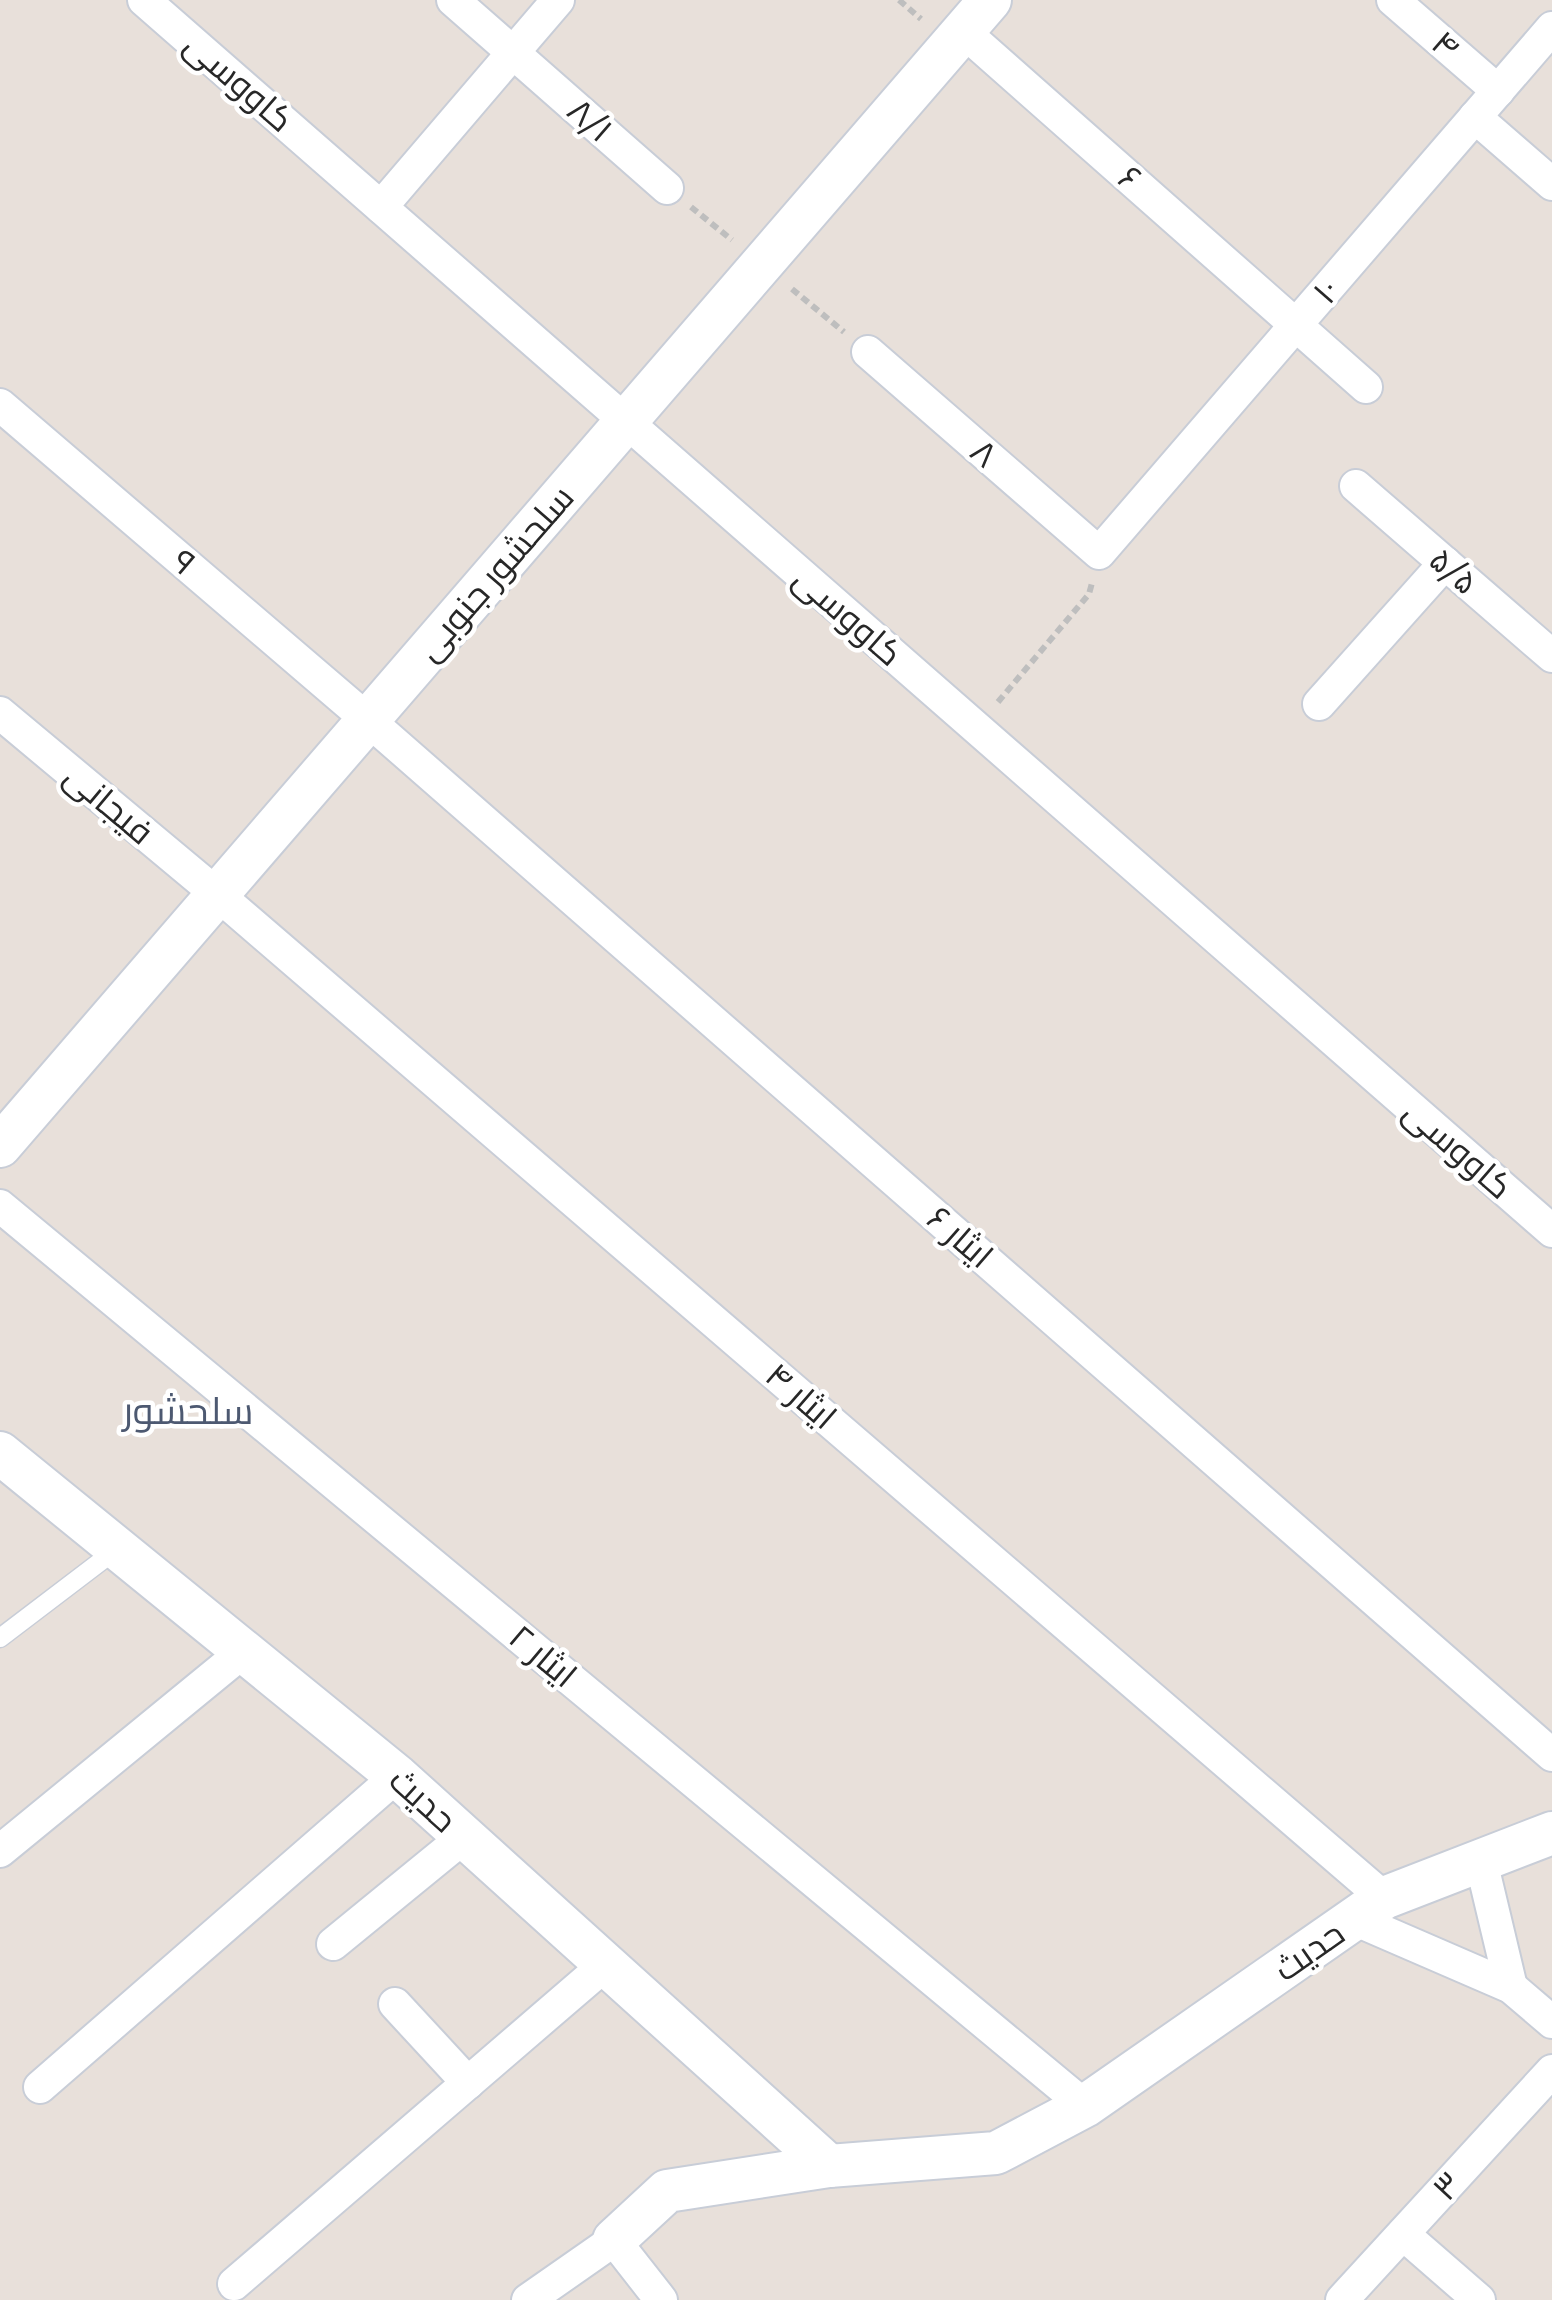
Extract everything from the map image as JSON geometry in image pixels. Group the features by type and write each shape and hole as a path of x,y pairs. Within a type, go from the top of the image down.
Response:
{"street":[{"name":"کاووسی","path":"144,0 1552,1232"},
{"name":"۸/۱","path":"453,0 667,188"},
{"path":"381,207 558,0"},
{"name":"۴","path":"1393,0 1498,91"},
{"name":"۶","path":"977,16 1296,325 1366,386"},
{"name":"سلحشور جنوبی","path":"0,1146 977,16"},
{"name":"۱۰","path":"1099,553 1552,28"},
{"path":"1475,118 1552,184"},
{"name":"۸","path":"868,352 1099,553"},
{"name":"۹","path":"0,405 368,720"},
{"name":"۵/۵","path":"1356,486 1552,656"},
{"path":"1319,704 1445,564"},
{"name":"فیجانی","path":"0,713 217,894"},
{"name":"ایثار ۶","path":"368,720 1552,1755"},
{"name":"ایثار ۴","path":"217,894 1369,1909 1511,1987"},
{"name":"ایثار ۲","path":"0,1206 1086,2106"},
{"name":"حدیث","path":"0,1453 397,1776 829,2166"},
{"path":"0,1851 244,1651"},
{"path":"40,2087 397,1776"},
{"name":"حدیث","path":"614,2240 668,2191 829,2166 996,2153 1086,2106 1369,1909 1552,1833"},
{"path":"333,1944 464,1837"},
{"path":"1481,1861 1511,1987 1552,2022"},
{"path":"234,2284 606,1964"},
{"path":"395,2004 468,2083"},
{"name":"۳","path":"1342,2300 1552,2071"},
{"path":"1403,2234 1480,2300"},
{"path":"528,2300 614,2240 661,2300"}],"lane":[{"path":"0,1638 117,1548"}],"path":[{"path":"976,728 1090,594 1099,553"}],"district":[{"name":"سلحشور","path":"188,1411"}]}
